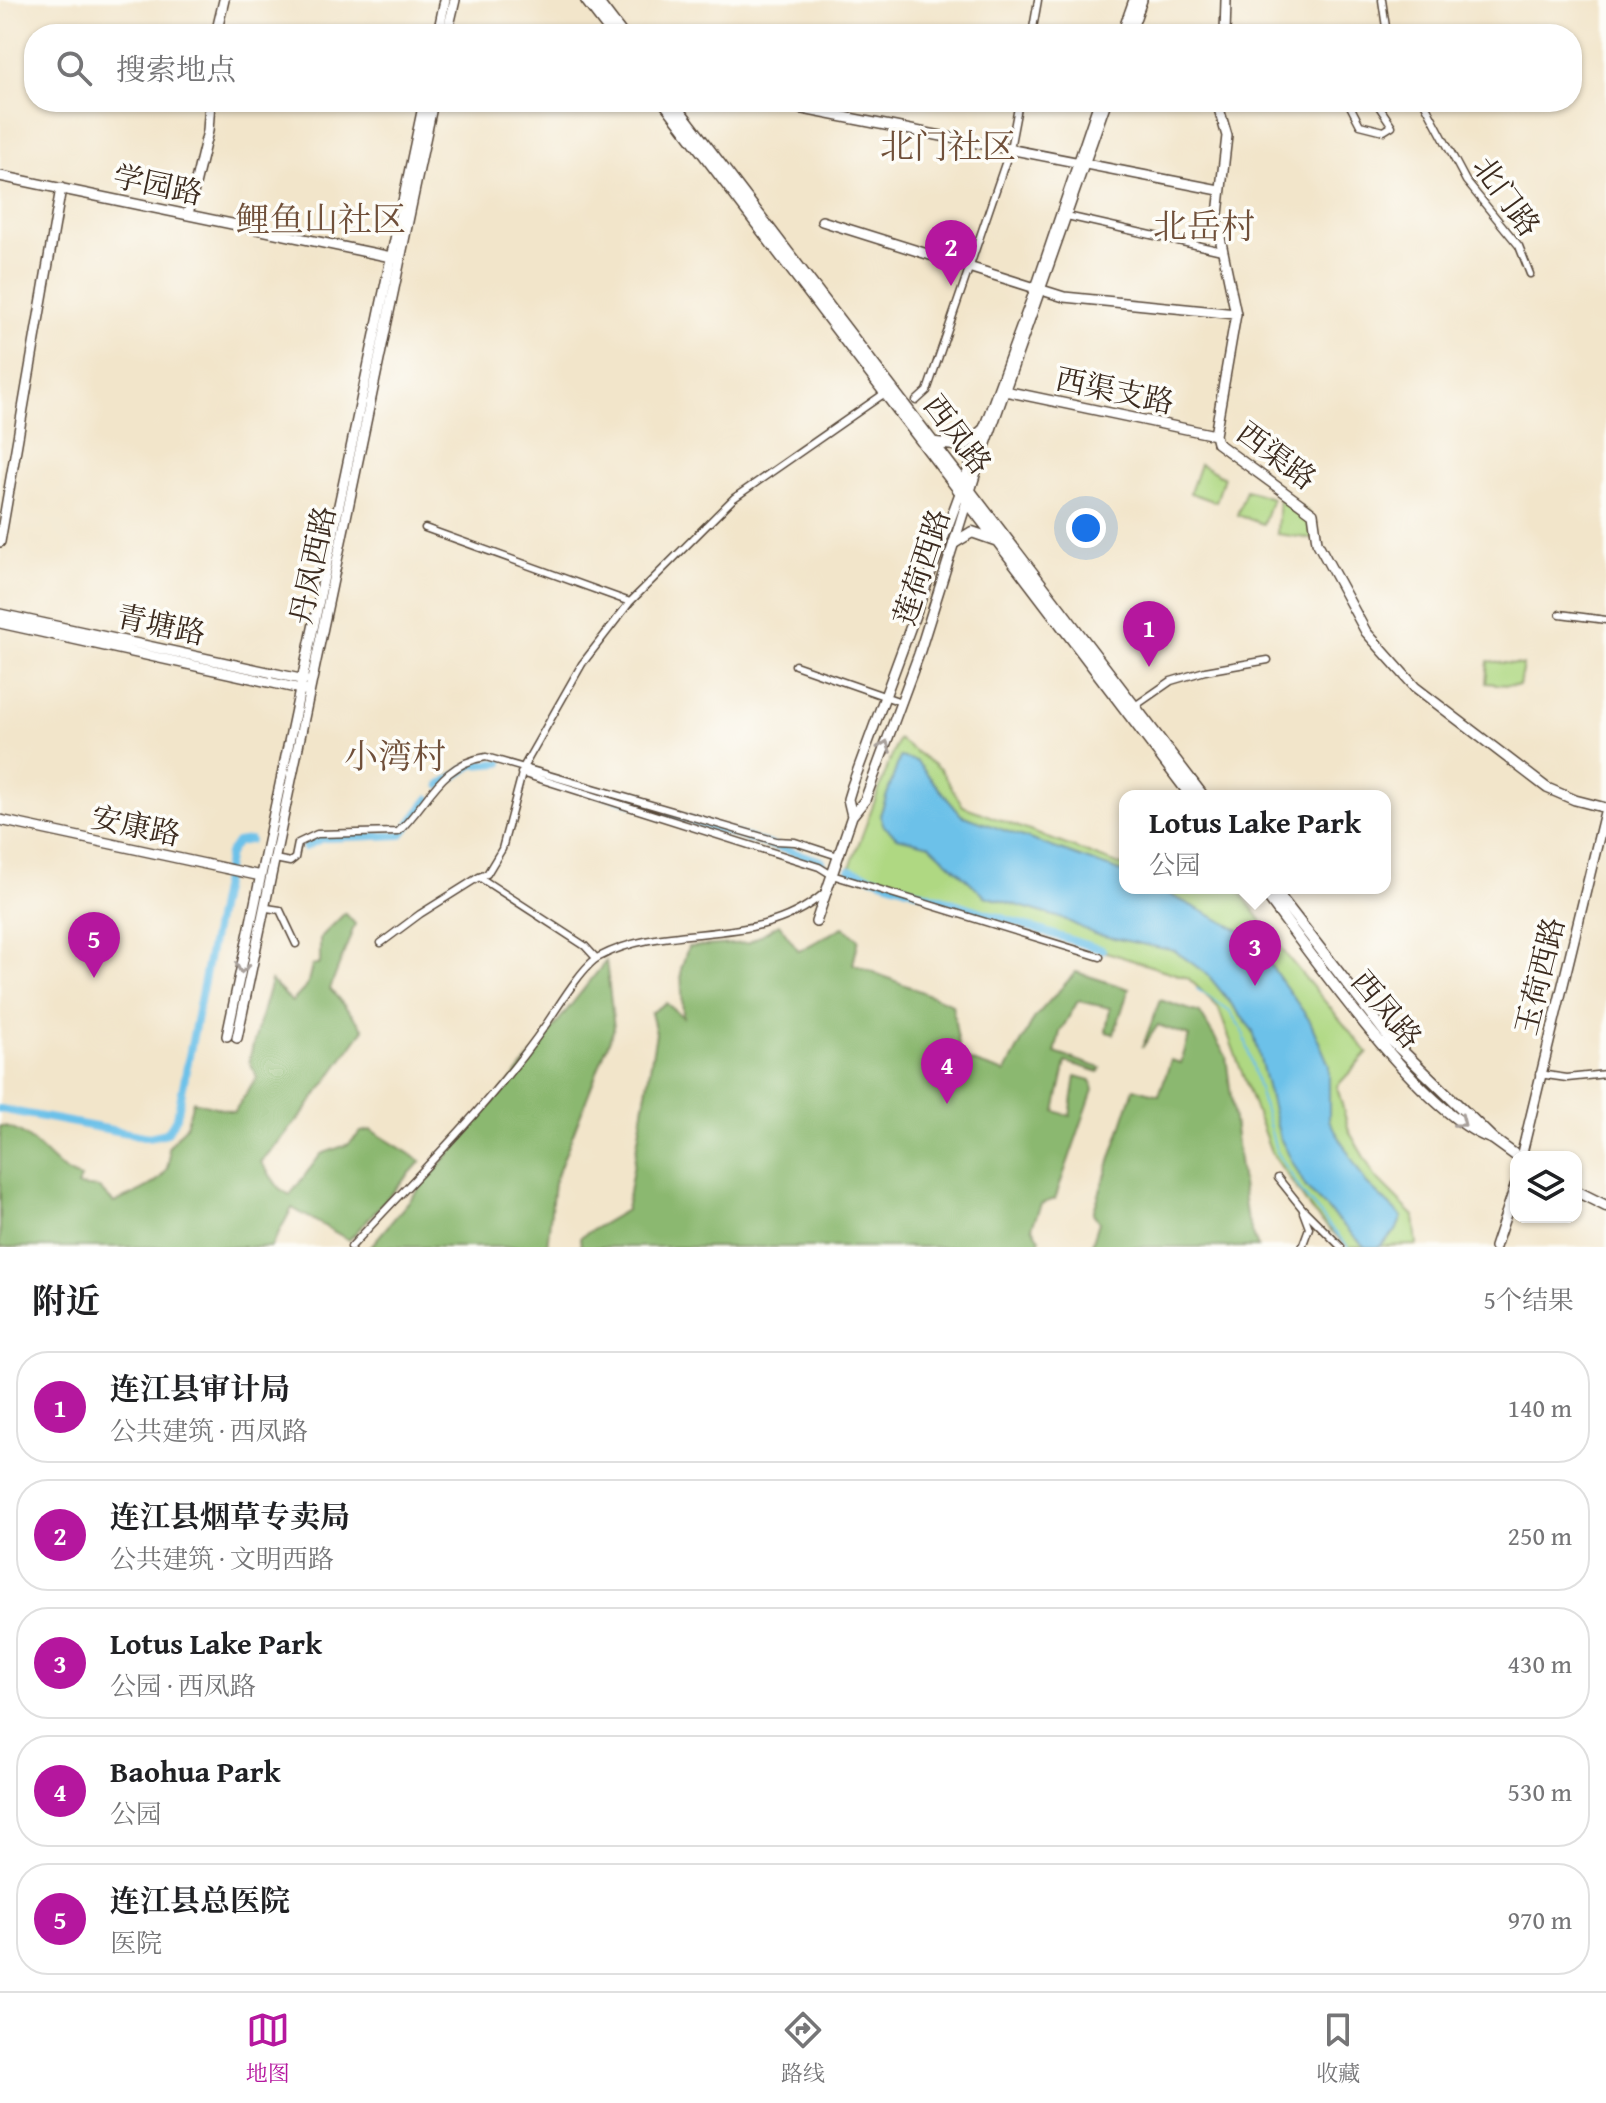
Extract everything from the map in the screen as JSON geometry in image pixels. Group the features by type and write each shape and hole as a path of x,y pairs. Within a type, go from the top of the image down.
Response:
{"main road":[{"path":"586,0 604,24"},
{"path":"596,0 614,24"},
{"name":"西凤路","path":"672,112 885,393 1198,790"},
{"name":"西凤路","path":"681,112 934,442 998,541 1186,790"},
{"path":"934,442 950,447 964,446 977,439 983,430"},
{"path":"954,543 972,532 998,541"},
{"name":"西凤路","path":"1266,894 1401,1065 1457,1119 1476,1134 1493,1139"},
{"name":"西凤路","path":"1278,894 1391,1040 1493,1139 1511,1151"},
{"path":"1582,1194 1606,1206"}],"street":[{"path":"218,24 224,0"},
{"path":"440,24 445,0"},
{"path":"449,24 455,0"},
{"path":"1034,24 1038,0"},
{"path":"1126,24 1134,0"},
{"path":"1134,24 1142,0"},
{"path":"1225,24 1226,0"},
{"path":"1382,0 1386,24"},
{"path":"188,214 208,131 209,112"},
{"name":"丹凤西路","path":"396,258 422,112"},
{"name":"丹凤西路","path":"306,686 267,908 232,1037 261,876 306,686 396,258 431,112"},
{"path":"819,112 1219,190"},
{"path":"916,401 927,391 1010,149 1017,112"},
{"name":"莲荷西路","path":"816,922 852,816 865,800 901,702 954,543 983,430 1067,216 1096,112"},
{"name":"莲荷西路","path":"852,816 849,795 884,696 942,539 1005,391 1081,164 1102,112"},
{"name":"西渠路","path":"1220,112 1227,136 1216,216 1236,314 1215,435 1223,450 1313,513 1319,547 1337,572 1369,637 1399,665 1415,687 1496,753 1547,788 1606,808"},
{"path":"1353,112 1360,125 1384,131 1392,126 1383,112"},
{"name":"北门路","path":"1429,112 1466,181 1519,246 1530,274"},
{"name":"学园路","path":"0,176 396,258"},
{"path":"0,542 61,188"},
{"path":"1067,216 1222,251"},
{"path":"822,221 1071,298 1236,314"},
{"name":"西渠支路","path":"1005,391 1215,435"},
{"path":"381,943 420,914 487,874 502,849 522,769 582,664 630,602 734,498 885,393"},
{"path":"425,528 630,602"},
{"path":"942,539 954,543"},
{"name":"青塘路","path":"0,614 306,686"},
{"path":"1560,614 1606,620"},
{"name":"青塘路","path":"0,623 306,686"},
{"path":"1135,706 1171,681 1205,671 1268,660"},
{"path":"795,665 901,702"},
{"path":"275,859 290,862 295,858 298,843 313,835 398,832 435,784 468,761 492,757 819,867 832,875 1100,957"},
{"path":"522,769 838,856"},
{"name":"玉荷西路","path":"1521,1151 1606,808"},
{"name":"安康路","path":"0,820 261,876"},
{"path":"479,877 572,938 596,958"},
{"path":"351,1247 518,1066 596,958 634,943 750,930 808,907 826,892"},
{"path":"267,908 280,910 296,944"},
{"path":"1539,1074 1567,1078 1606,1074"},
{"path":"1278,1178 1340,1247 1351,1241"},
{"path":"1495,1247 1510,1202"},
{"path":"1302,1208 1309,1228 1302,1244 1310,1247"}],"green space":[{"path":"1200,464 1224,477 1216,502 1190,493"},
{"path":"1246,490 1272,498 1263,524 1237,515"},
{"path":"1279,495 1308,512 1314,539 1277,534"},
{"path":"1488,661 1523,665 1519,686 1486,683"},
{"path":"898,739 940,769 963,806 1119,865 1119,894 1241,894 1291,961 1368,1053 1337,1086 1349,1131 1376,1178 1414,1216 1417,1245 1348,1247 1314,1214 1271,1152 1218,1007 1188,978 849,870"},
{"path":"345,913 355,924 330,989 364,1029 303,1114 261,1162 279,1188 290,1195 321,1154 349,1144 361,1132 371,1130 421,1161 349,1240 292,1208 271,1247 0,1247 0,1126 23,1135 59,1167 81,1178 77,1186 99,1188 114,1203 144,1189 167,1169 168,1148 186,1126 193,1101 234,1112 257,1077 249,1060 271,981 292,1002 307,986 312,966 320,964 320,938"},
{"path":"779,924 799,951 843,927 859,939 853,964 952,1004 961,1058 1005,1073 1035,1017 1076,972 1129,989 1114,1034 1106,1032 1110,1008 1078,1001 1060,1032 1055,1053 1101,1068 1099,1072 1066,1062 1055,1111 1070,1116 1076,1076 1091,1080 1093,1090 1055,1199 1041,1204 1032,1227 1040,1239 1037,1247 581,1247 580,1237 626,1210 656,1033 651,1013 666,1003 683,1017 681,969 688,947 748,943"},
{"path":"606,961 614,1028 554,1183 547,1247 370,1247 515,1076"},
{"path":"1160,1000 1200,1013 1226,1056 1246,1216 1258,1247 1091,1247 1099,1222 1093,1213 1134,1088 1159,1095 1171,1060 1181,1063 1189,1036 1158,1025 1142,1048"}],"water":[{"path":"900,757 916,761 961,815 1119,871 1119,894 1169,894 1249,935 1310,1021 1329,1065 1329,1120 1366,1183 1402,1217 1396,1231 1379,1247 1365,1247 1306,1188 1280,1138 1253,1031 1208,975 1175,951 1094,934 1064,919 985,896 930,845 897,837 884,826 880,815"}],"waterway":[{"path":"440,785 473,765 500,763"},
{"path":"590,790 822,861"},
{"path":"305,847 322,838 401,835 429,799"},
{"path":"0,1109 149,1137 167,1133 177,1117 229,854 237,842 250,840"},
{"path":"850,870 1102,950"},
{"path":"1197,989 1229,1010 1243,1031 1276,1150 1303,1194 1348,1247"}],"place":[{"name":"连江县烟草专卖局","path":"951,286"},
{"name":"连江县审计局","path":"1149,667"},
{"name":"连江县总医院","path":"94,978"},
{"name":"Lotus Lake Park","path":"1255,986"},
{"name":"Baohua Park","path":"947,1104"}],"district":[{"name":"北门社区","path":"948,145"},
{"name":"鲤鱼山社区","path":"321,218"},
{"name":"北岳村","path":"1204,225"},
{"name":"小湾村","path":"395,755"}]}
